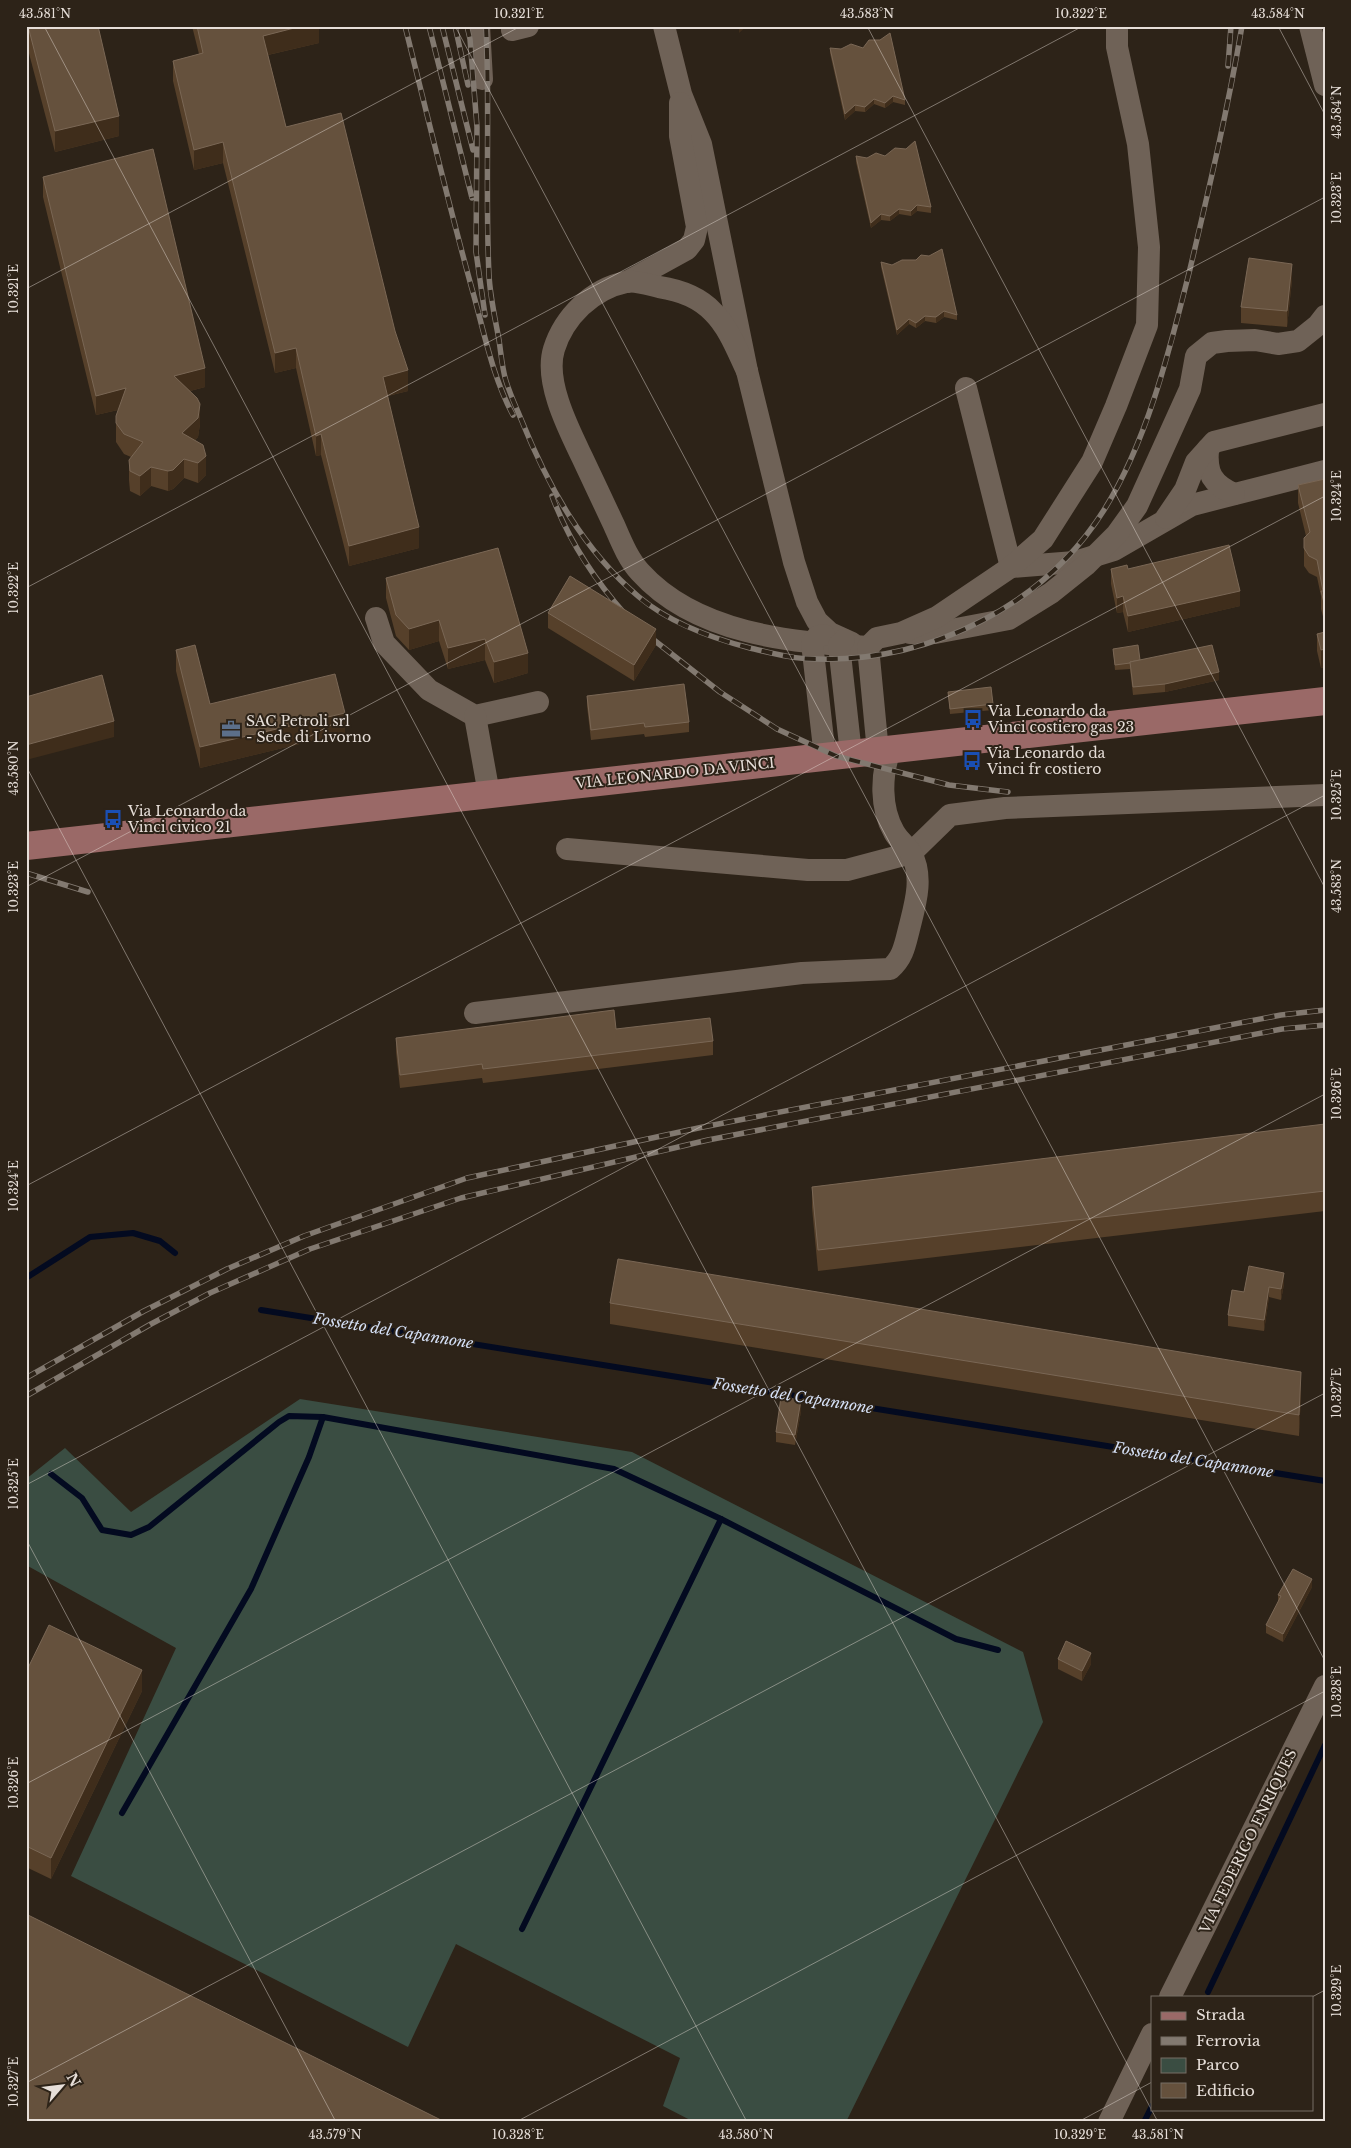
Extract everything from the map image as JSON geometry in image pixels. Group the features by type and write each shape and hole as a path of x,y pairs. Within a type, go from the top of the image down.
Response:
{"main road":[{"name":"VIA LEONARDO DA VINCI","path":"26,846 1325,701"}],"street":[{"path":"479,26 482,79"},
{"path":"664,26 681,94 702,144 747,371 802,586 807,602 817,621 831,640 838,756"},
{"path":"901,633 937,617 1011,568 1043,539 1092,462 1147,325 1149,247 1138,144 1117,47 1117,26"},
{"path":"1310,26 1325,85"},
{"path":"681,94 680,136 697,227 694,240 687,248 627,282 591,298 577,310 562,328 554,351 553,375 559,404 630,557 639,571 650,582 668,596 701,615 743,630 831,640 868,647"},
{"path":"627,282 684,292 701,302 713,312 728,330 747,371"},
{"path":"868,647 877,638 901,633 935,633 1009,619 1051,592 1096,555 1117,534 1137,506 1190,389 1196,356 1212,343 1255,340 1278,344 1298,341 1318,325 1325,316"},
{"path":"966,388 1011,568"},
{"path":"1166,519 1186,490 1196,462 1214,442 1325,414"},
{"path":"1208,448 1207,465 1212,479 1224,490 1234,494"},
{"path":"1011,568 1075,562 1114,550 1192,506 1325,471"},
{"path":"376,618 384,643 428,690 475,716 538,702"},
{"path":"475,1013 802,973 890,969 899,961 906,944 918,891 911,854 894,833 885,805 884,751 868,647"},
{"path":"475,716 489,794"},
{"path":"567,849 808,870 847,870 911,854 950,815 1004,808 1325,795"},
{"name":"VIA FEDERIGO ENRIQUES","path":"1170,1996 1325,1686"},
{"path":"1108,2122 1151,2036"}],"green space":[{"path":"300,1399 632,1452 1023,1652 1043,1722 846,2122 694,2122 663,2106 680,2058 456,1944 408,2047 71,1876 176,1648 26,1565 26,1479 65,1448 131,1512"}],"building":[{"path":"28,26 98,26 119,116 55,131"},
{"path":"197,26 302,26 263,36 286,127 341,113 395,331 408,370 383,377 419,527 349,546 321,434 316,436 296,348 275,353 223,142 194,150 173,61 203,53"},
{"path":"890,33 905,100 893,96 885,103 874,99 865,107 855,105 845,114 830,48 841,49 851,44 863,48 869,40 880,40"},
{"path":"915,141 931,207 917,205 911,211 899,209 890,216 881,214 871,223 856,156 867,158 876,153 885,156 895,148 906,149"},
{"path":"153,149 205,368 174,376 197,398 200,404 198,418 182,433 203,445 206,456 198,463 184,459 173,470 168,471 151,467 140,476 130,471 129,460 143,442 124,434 116,423 116,416 126,388 96,396 43,177"},
{"path":"942,249 957,315 944,311 936,317 925,316 916,323 909,319 897,330 881,262 892,265 902,260 916,260 921,255 929,256"},
{"path":"1249,258 1292,264 1287,311 1241,307"},
{"path":"1325,479 1325,607 1317,560 1309,556 1304,548 1304,538 1310,532 1298,485"},
{"path":"1229,545 1240,591 1128,616 1123,596 1117,598 1111,569 1127,565 1128,569"},
{"path":"498,548 528,653 494,662 485,639 448,648 439,620 409,629 396,615 386,578"},
{"path":"570,576 656,629 634,665 548,613"},
{"path":"1325,632 1325,649 1321,650 1317,634"},
{"path":"195,645 210,704 335,674 345,713 200,747 176,650"},
{"path":"1138,645 1140,660 1115,665 1113,649"},
{"path":"1212,645 1219,672 1165,684 1133,687 1130,662"},
{"path":"102,675 114,721 26,745 26,697"},
{"path":"684,684 689,722 645,727 644,723 591,730 587,696"},
{"path":"991,687 993,704 950,709 948,692"},
{"path":"614,1010 616,1029 710,1018 713,1041 483,1069 482,1064 400,1075 396,1038"},
{"path":"1325,1124 1325,1191 818,1250 812,1187"},
{"path":"618,1259 1301,1372 1299,1415 610,1303"},
{"path":"1249,1266 1284,1273 1281,1289 1269,1287 1264,1320 1228,1315 1232,1290 1244,1292"},
{"path":"781,1397 801,1400 795,1435 776,1432"},
{"path":"1293,1569 1312,1579 1283,1634 1266,1625 1281,1596 1278,1595"},
{"path":"49,1625 142,1670 51,1858 26,1846 26,1672"},
{"path":"1066,1641 1091,1653 1082,1671 1058,1659"},
{"path":"26,1914 445,2122 26,2122"}],"waterway":[{"path":"26,1278 90,1237 133,1233 160,1241 175,1253"},
{"name":"Fossetto del Capannone","path":"261,1310 1325,1481"},
{"path":"51,1474 82,1498 102,1530 131,1535 149,1527 279,1422 289,1416 323,1417 614,1469 721,1519 956,1639 998,1650"},
{"path":"122,1813 251,1589 309,1457 323,1417"},
{"path":"522,1929 721,1519"},
{"path":"1208,1992 1325,1745"},
{"path":"1144,2122 1151,2108"}],"railway":[{"path":"405,26 489,353 499,385 513,415"},
{"path":"429,26 472,198"},
{"path":"442,26 473,150"},
{"path":"455,26 468,85"},
{"path":"467,26 470,39 477,127 476,252 485,315"},
{"path":"486,26 488,88 487,213 490,291 506,381 532,444 555,492 584,538 601,559 639,597 664,615 691,628 750,648 799,658 816,659 858,657 900,651 941,639 980,622 1016,601 1049,575 1079,544 1104,510 1120,483 1133,454 1166,362 1211,179 1242,26"},
{"path":"1228,66 1231,26"},
{"path":"552,496 574,544 602,587 625,614"},
{"path":"645,633 720,692 777,729 836,756 949,785 1008,792"},
{"path":"26,873 88,892"},
{"path":"26,1378 144,1311 227,1269 304,1236 467,1178 703,1127 1281,1015 1325,1010"},
{"path":"26,1396 151,1324 210,1293 310,1249 461,1198 708,1140 1282,1029 1325,1025"}],"place":[{"name":"Via Leonardo da Vinci costiero gas 23","path":"973,719"},
{"name":"SAC Petroli srl - Sede di Livorno","path":"231,729"},
{"name":"Via Leonardo da Vinci fr costiero","path":"972,761"},
{"name":"Via Leonardo da Vinci civico 21","path":"113,819"}]}
